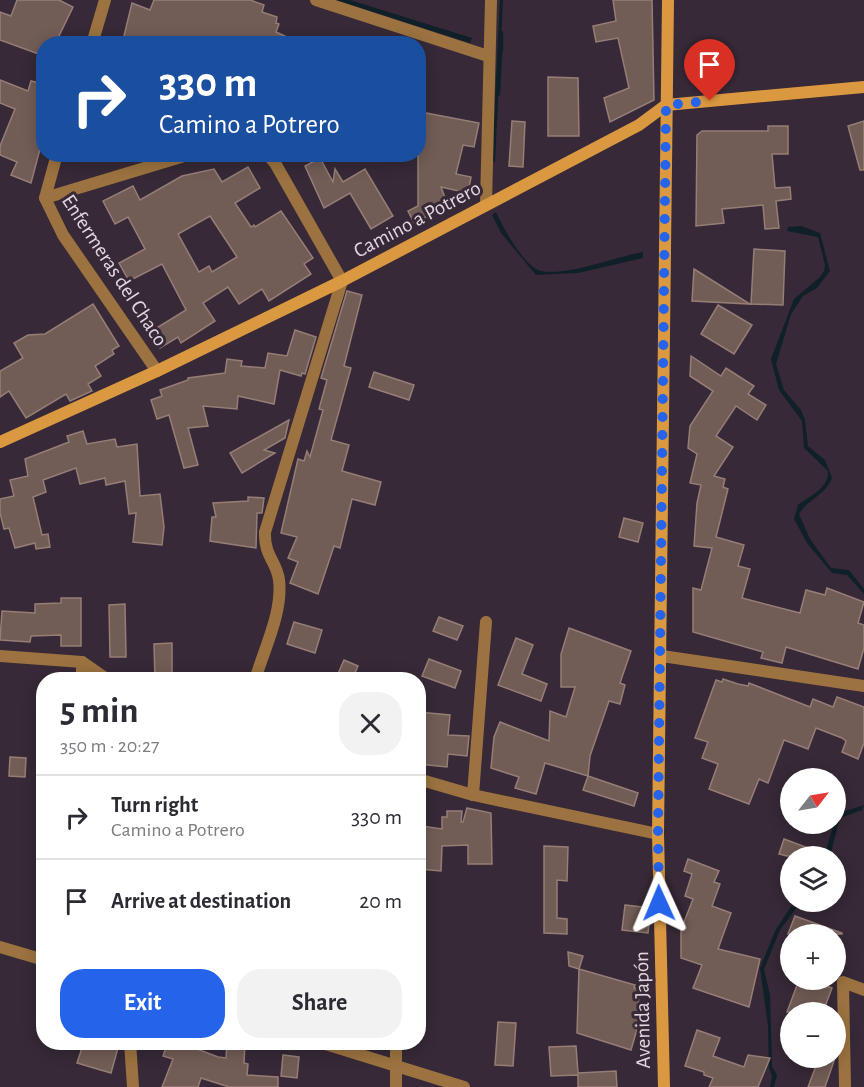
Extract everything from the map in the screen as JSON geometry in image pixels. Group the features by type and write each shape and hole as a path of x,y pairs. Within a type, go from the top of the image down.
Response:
{"street":[{"path":"94,36 105,0"},
{"path":"316,0 488,56"},
{"path":"486,204 491,0"},
{"name":"Avenida Japón","path":"664,1087 658,834 662,656 663,280 668,0"},
{"path":"666,105 864,87"},
{"name":"Camino a Potrero","path":"0,442 157,371 342,281 639,125 666,105"},
{"name":"Enfermeras del Chaco","path":"55,162 45,198 63,235 157,371"},
{"path":"45,198 164,162"},
{"path":"257,672 278,604 278,574 264,546 265,532 342,281 274,162"},
{"path":"473,795 486,622"},
{"path":"0,656 82,662 96,672"},
{"path":"662,656 864,686"},
{"path":"82,662 82,672"},
{"path":"426,781 473,795 658,834"},
{"path":"0,947 36,958"},
{"path":"845,1087 843,982 864,990"},
{"path":"131,1050 133,1087"},
{"path":"345,1050 464,1087"},
{"path":"396,1050 396,1087"}],"water":[{"path":"336,0 350,0 472,38 470,43"},
{"path":"500,0 503,0 495,162 492,162"},
{"path":"496,212 521,255 541,271 578,269 643,252 643,258 578,273 536,275 501,233 492,215"},
{"path":"801,226 820,233 830,271 817,288 803,296 791,314 776,364 784,390 801,410 805,420 808,446 825,460 832,478 826,489 807,504 799,514 810,539 831,568 849,570 864,589 864,594 847,575 832,573 807,543 794,519 798,505 822,487 828,471 804,448 802,421 779,390 771,359 794,299 824,271 825,265 818,237 787,231 788,227"},
{"path":"864,805 862,810 846,816 846,811"},
{"path":"831,834 836,834 833,846 827,846"},
{"path":"787,912 794,912 784,924 780,924 780,930 764,969 770,995 772,1066 777,1075 774,1087 770,1087 772,1076 769,1068 768,1026 760,968 776,929"}],"building":[{"path":"17,0 59,0 73,7 59,36 36,36 36,53 0,40 0,12 11,16"},
{"path":"154,0 250,0 264,5 262,12 277,17 276,23 279,24 276,32 285,36 124,36 132,3 150,10"},
{"path":"613,0 652,0 654,100 610,122 604,98 629,88 618,38 596,42 593,26 616,21"},
{"path":"548,77 578,78 579,136 548,136"},
{"path":"0,80 28,91 31,81 36,82 37,162 31,183 11,175 17,162 0,155 0,146 15,109 0,103"},
{"path":"426,113 479,123 474,147 463,145 456,174 471,177 468,193 441,187 448,206 414,223 408,211 418,206 418,162 426,162"},
{"path":"512,121 525,122 523,167 509,166"},
{"path":"864,121 864,170 860,170 848,126"},
{"path":"768,126 788,126 788,154 772,154 775,188 790,187 791,199 776,201 779,228 765,229 763,205 722,209 724,223 696,226 697,135 702,131 768,131"},
{"path":"312,162 322,162 333,182 335,169 343,182 365,169 393,216 371,229 350,193 324,208 305,166"},
{"path":"248,167 260,188 235,203 251,227 254,225 255,227 281,211 313,258 304,264 311,274 269,301 262,289 239,304 228,287 203,303 215,321 181,343 178,337 160,348 150,332 186,310 162,264 129,281 119,263 145,249 128,217 115,224 103,201 133,186 140,200 182,176 214,169 222,182","holes":["210,216 237,257 212,272 209,266 199,272 178,234"]},
{"path":"754,249 785,251 783,305 751,304"},
{"path":"694,269 750,304 692,301"},
{"path":"347,291 362,295 344,366 351,368 331,440 349,445 342,471 381,482 375,505 352,499 340,548 334,546 318,594 290,583 298,562 288,558 297,537 281,533 298,459 304,461 307,451 310,457 323,410 319,409 327,380 321,378"},
{"path":"93,304 119,346 112,350 114,354 95,366 101,376 88,384 92,391 70,401 66,394 26,418 9,391 0,397 0,371 23,358 14,343 28,335 45,334"},
{"path":"718,305 752,325 734,354 701,334"},
{"path":"295,330 316,337 305,374 302,373 301,376 280,370 274,404 238,396 237,409 203,406 208,426 188,428 198,465 184,468 169,415 157,419 151,400 162,396 160,390 188,380 188,378 225,373 227,359 242,361 241,366 265,368 268,353 287,356"},
{"path":"691,356 721,376 726,368 754,386 748,394 766,405 757,420 736,406 716,436 733,447 714,476 725,479 723,487 728,489 716,537 744,545 738,566 750,569 742,598 800,613 806,590 825,595 827,588 864,602 858,623 864,625 864,648 858,669 786,647 782,663 761,658 763,652 693,632 693,588 701,590 712,548 694,546 697,503 701,485 690,483 697,454 688,448 690,426 713,391 690,376"},
{"path":"374,372 414,385 409,400 369,387"},
{"path":"289,420 285,438 264,450 275,453 242,473 230,453"},
{"path":"83,431 87,444 115,439 117,447 137,444 140,496 160,494 164,527 162,545 133,542 136,513 129,514 125,481 106,485 105,478 80,484 76,468 43,480 46,492 33,497 42,535 48,534 50,547 36,549 35,543 15,548 9,528 4,529 0,513 0,499 14,496 10,480 28,476 25,459 69,442 67,436"},
{"path":"248,497 264,498 262,513 257,513 256,548 210,541 212,517 216,517 213,503 248,501"},
{"path":"624,518 643,523 638,542 619,537"},
{"path":"61,598 81,598 81,646 61,646 61,635 31,636 30,642 0,640 2,611 35,613 35,604 61,603"},
{"path":"125,604 126,657 110,657 109,605"},
{"path":"439,617 463,626 457,640 433,631"},
{"path":"294,622 322,630 315,653 287,644"},
{"path":"569,628 631,651 620,683 625,685 620,704 609,701 590,756 588,776 545,763 536,794 515,788 519,777 491,768 494,737 500,722 549,741 550,711 566,717 575,687 561,687 561,654"},
{"path":"516,638 533,645 522,674 547,684 541,701 498,685"},
{"path":"172,643 172,672 155,672 154,644"},
{"path":"429,659 461,671 455,688 426,677 426,672 424,672"},
{"path":"344,660 358,666 355,672 339,672"},
{"path":"723,679 748,686 749,683 810,707 813,699 833,707 837,697 864,707 864,743 858,759 842,752 846,741 842,738 816,728 808,749 784,740 768,783 759,779 749,804 709,789 718,764 702,758 708,742 695,738 716,680 722,682"},
{"path":"426,713 450,715 448,735 469,736 467,756 448,754 447,767 426,765"},
{"path":"10,757 26,758 25,777 9,776"},
{"path":"588,776 638,793 634,806 583,790"},
{"path":"467,808 491,813 492,864 468,864 468,845 442,846 441,871 426,870 426,827 442,829 442,817 447,817 447,811 462,811 461,822 463,822"},
{"path":"784,839 803,846 782,846"},
{"path":"544,846 568,847 567,881 557,880 557,918 567,919 567,934 544,933"},
{"path":"688,859 719,871 714,882 720,884 712,906 731,913 718,949 760,959 749,1007 693,988 702,965 681,958 681,930 693,899 685,896 692,874 684,871"},
{"path":"625,905 651,908 648,933 622,930"},
{"path":"795,916 817,924 792,924"},
{"path":"568,952 583,956 579,969 569,966"},
{"path":"579,969 635,985 634,988 641,990 638,1003 644,1005 631,1050 577,1033"},
{"path":"795,990 831,990 827,1002 791,1002"},
{"path":"498,1022 516,1023 513,1066 495,1065"},
{"path":"697,1030 720,1038 713,1056 744,1067 748,1055 770,1058 758,1087 709,1087 713,1078 704,1075 704,1072 685,1066"},
{"path":"576,1046 578,1073 616,1071 617,1087 578,1087 578,1075 551,1076 549,1047"},
{"path":"81,1050 117,1050 111,1073 77,1063"},
{"path":"165,1050 200,1050 226,1058 226,1050 245,1050 244,1063 248,1064 247,1075 278,1077 278,1087 229,1087 201,1078 198,1087 162,1087 173,1059 163,1056"},
{"path":"283,1055 299,1057 297,1078 281,1076"},
{"path":"815,1068 832,1068 825,1087 808,1087"}],"waterway":[{"path":"501,33 501,51"},
{"path":"498,94 500,51"}],"route":[{"path":"659,903 666,105 710,101"}]}
